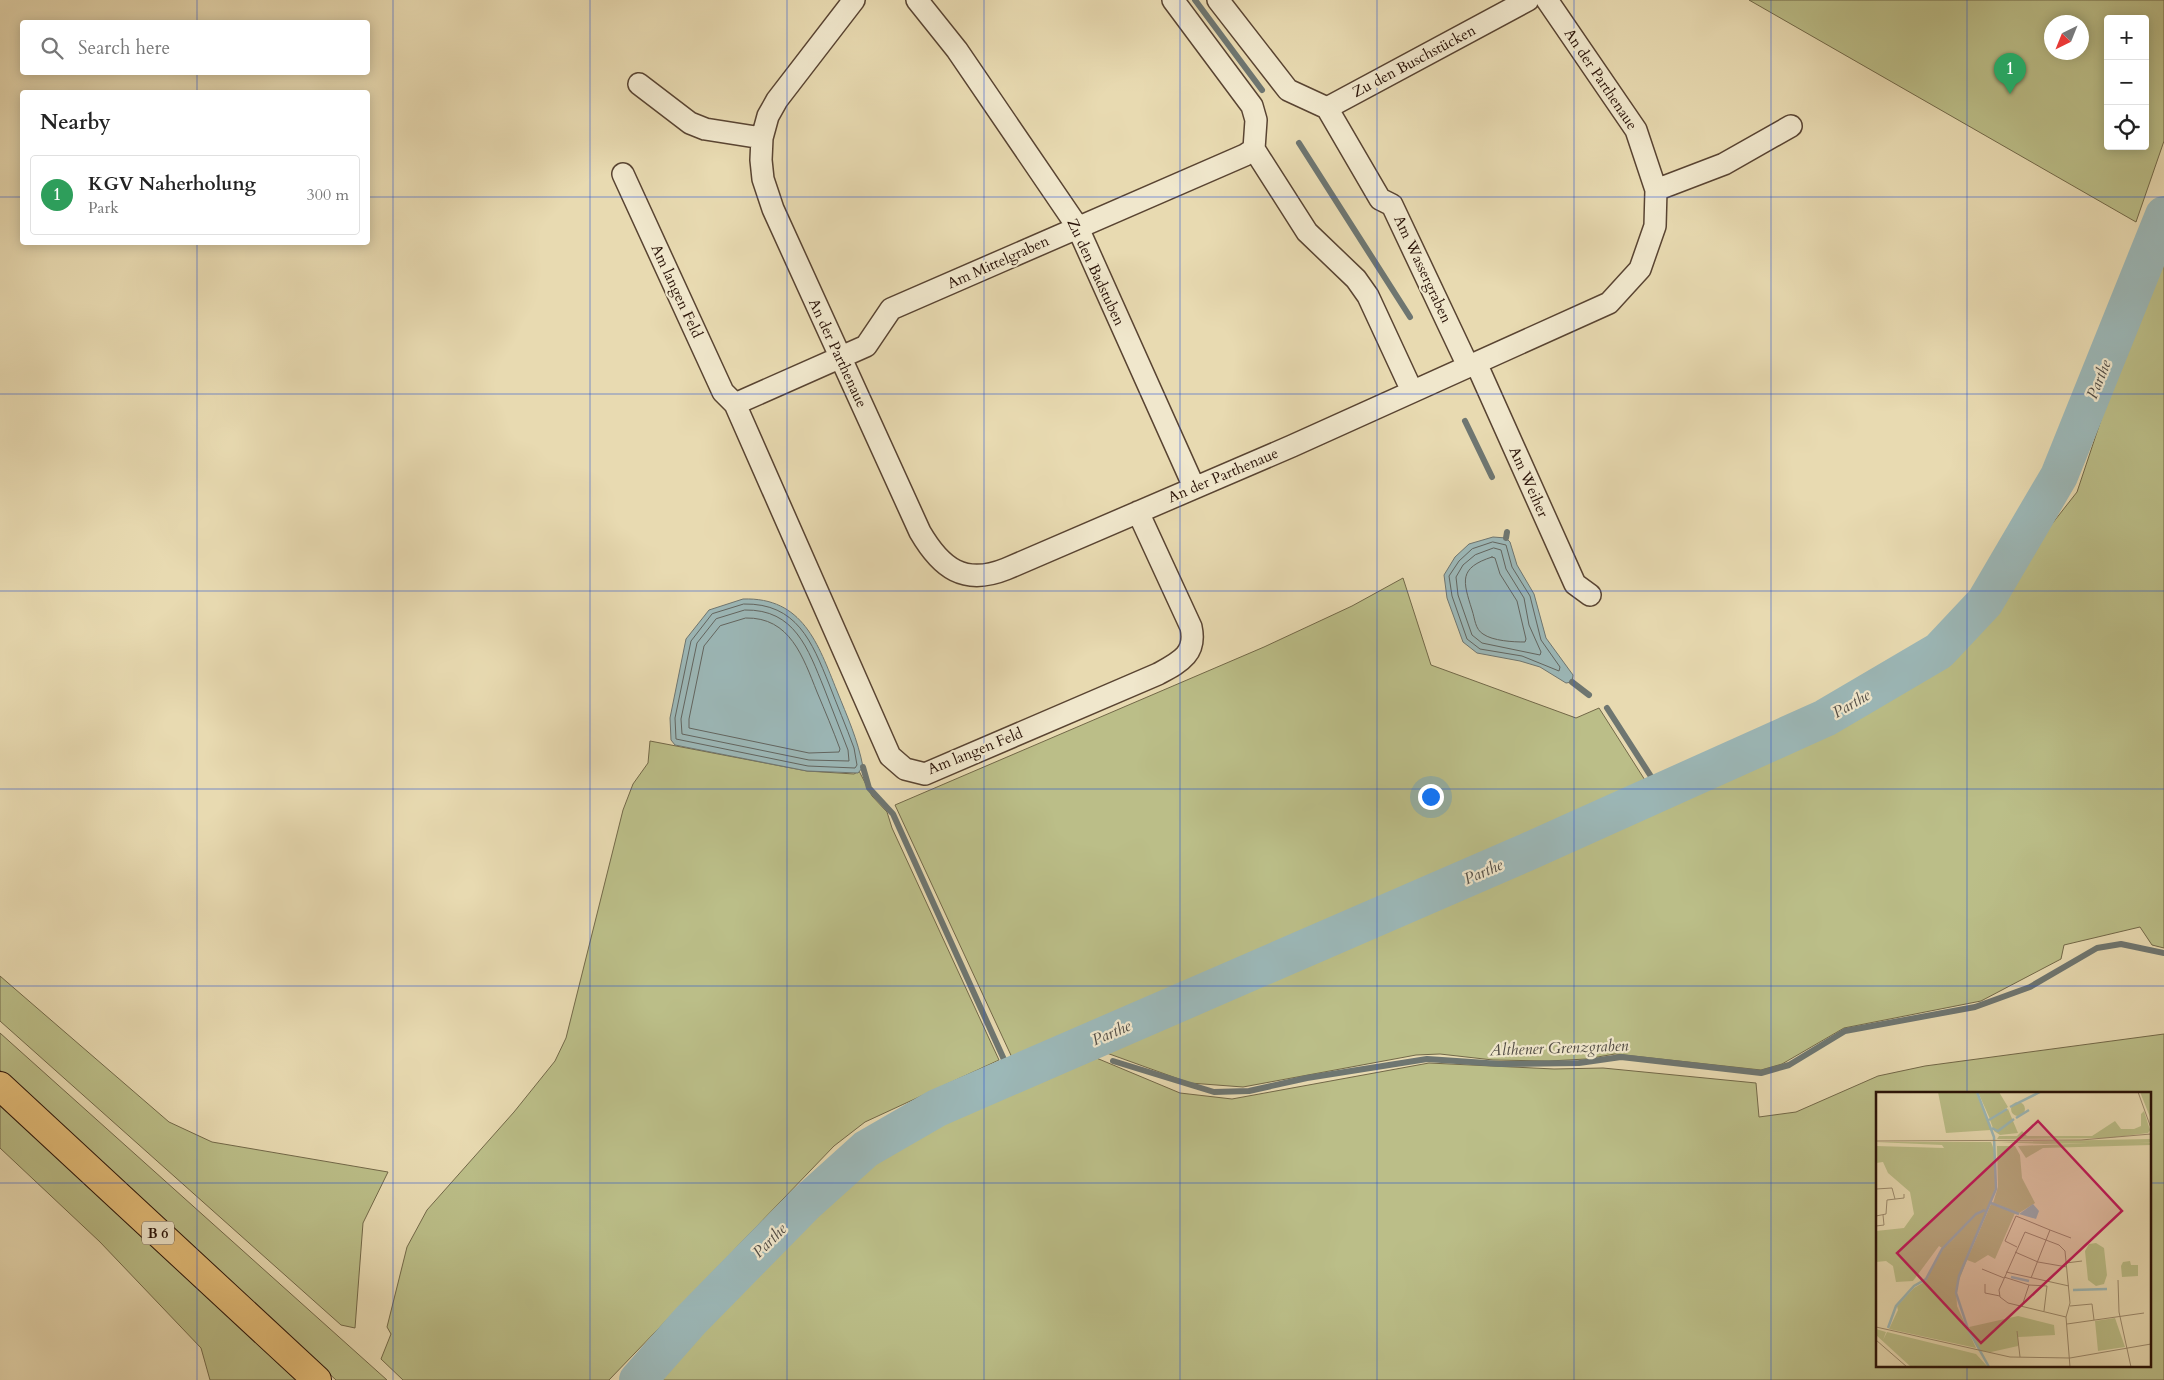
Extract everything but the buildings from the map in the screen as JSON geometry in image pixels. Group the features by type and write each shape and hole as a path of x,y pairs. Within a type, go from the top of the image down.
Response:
{"main road":[{"name":"B 6","path":"0,1086 317,1380"}],"street":[{"name":"Zu den Badstuben","path":"917,0 957,50 1077,226 1194,487"},
{"path":"1173,0 1252,106 1256,120 1254,149 1307,232 1356,279 1368,296 1412,392"},
{"path":"1218,0 1288,90 1327,108"},
{"name":"Zu den Buschstücken","path":"1327,108 1528,0"},
{"name":"An der Parthenaue","path":"849,2 777,100 768,116 762,138 763,179 772,209 920,532 941,563 960,574 984,576 997,573 1138,512 1609,303 1640,269 1655,226 1656,190 1636,130 1548,0"},
{"path":"639,84 690,122 705,129 762,138"},
{"name":"Am Wassergraben","path":"1327,108 1380,199 1392,205 1472,364"},
{"path":"1656,190 1724,164 1791,126"},
{"name":"Am Mittelgraben","path":"840,357 866,346 891,309 1077,226 1245,155 1254,149"},
{"name":"Am langen Feld","path":"622,174 723,392 735,404 890,756 905,770 925,774 1158,674 1187,655 1194,641 1191,627 1138,512"},
{"path":"735,404 840,357"},
{"name":"Am Weiher","path":"1472,364 1575,584 1590,595"}],"green space":[{"path":"1749,0 2164,0 2164,141 2136,222"},
{"path":"2164,249 2164,948 2152,945 2140,927 2064,945 2061,959 1981,1001 1844,1028 1782,1064 1761,1070 1615,1054 1586,1059 1549,1061 1493,1060 1440,1054 1416,1055 1243,1087 1190,1083 1090,1047 1334,942 1716,783 1840,722 1935,659 1958,638 1994,598 2077,492 2106,405"},
{"path":"1403,578 1431,665 1576,718 1599,708 1650,788 1015,1064 895,805 1264,647 1352,606"},
{"path":"650,741 807,771 854,774 859,771 872,796 887,812 892,828 999,1060 865,1122 834,1146 609,1380 403,1380 381,1359 391,1334 387,1327 407,1247 427,1210 514,1112 555,1061 566,1038 623,810 633,784 648,763"},
{"path":"0,976 169,1122 212,1142 388,1172 363,1223 355,1328 341,1325 0,1021"},
{"path":"0,1033 387,1380 336,1380 0,1070"},
{"path":"2164,1034 2164,1380 648,1380 670,1353 793,1226 874,1151 1082,1052 1180,1093 1232,1099 1429,1063 1554,1069 1603,1068 1756,1083 1759,1117 1796,1112 1878,1076 1925,1066"},
{"path":"0,1104 296,1380 210,1380 201,1348 100,1242 0,1148"}],"water":[{"path":"1493,537 1506,538 1510,542 1517,565 1534,594 1546,638 1573,675 1572,682 1566,683 1540,667 1520,661 1477,653 1463,642 1447,598 1444,575 1455,557 1469,544"},
{"path":"743,599 763,600 780,606 794,615 815,641 830,673 855,738 863,767 858,773 807,771 675,745 671,740 670,718 686,639 709,610"}],"waterway":[{"path":"1195,0 1262,90"},
{"path":"1299,143 1410,317"},
{"name":"Parthe","path":"638,1380 690,1321 805,1204 866,1149 937,1108 1527,852 1825,718 1939,651 1985,602 2059,476 2164,215"},
{"path":"1465,421 1492,477"},
{"path":"1506,538 1507,532"},
{"path":"1572,682 1589,695"},
{"path":"1607,708 1661,792"},
{"path":"863,767 869,788 893,814 1011,1075"},
{"name":"Althener Grenzgraben","path":"1113,1061 1214,1092 1249,1091 1307,1078 1427,1059 1501,1064 1579,1063 1621,1057 1761,1073 1789,1065 1845,1031 1975,1007 2030,987 2097,948 2121,944 2164,953"},
{"name":"Althener Grenzgraben","path":"1076,1048 1090,1053"}],"place":[{"name":"KGV Naherholung","path":"2010,94"}]}
